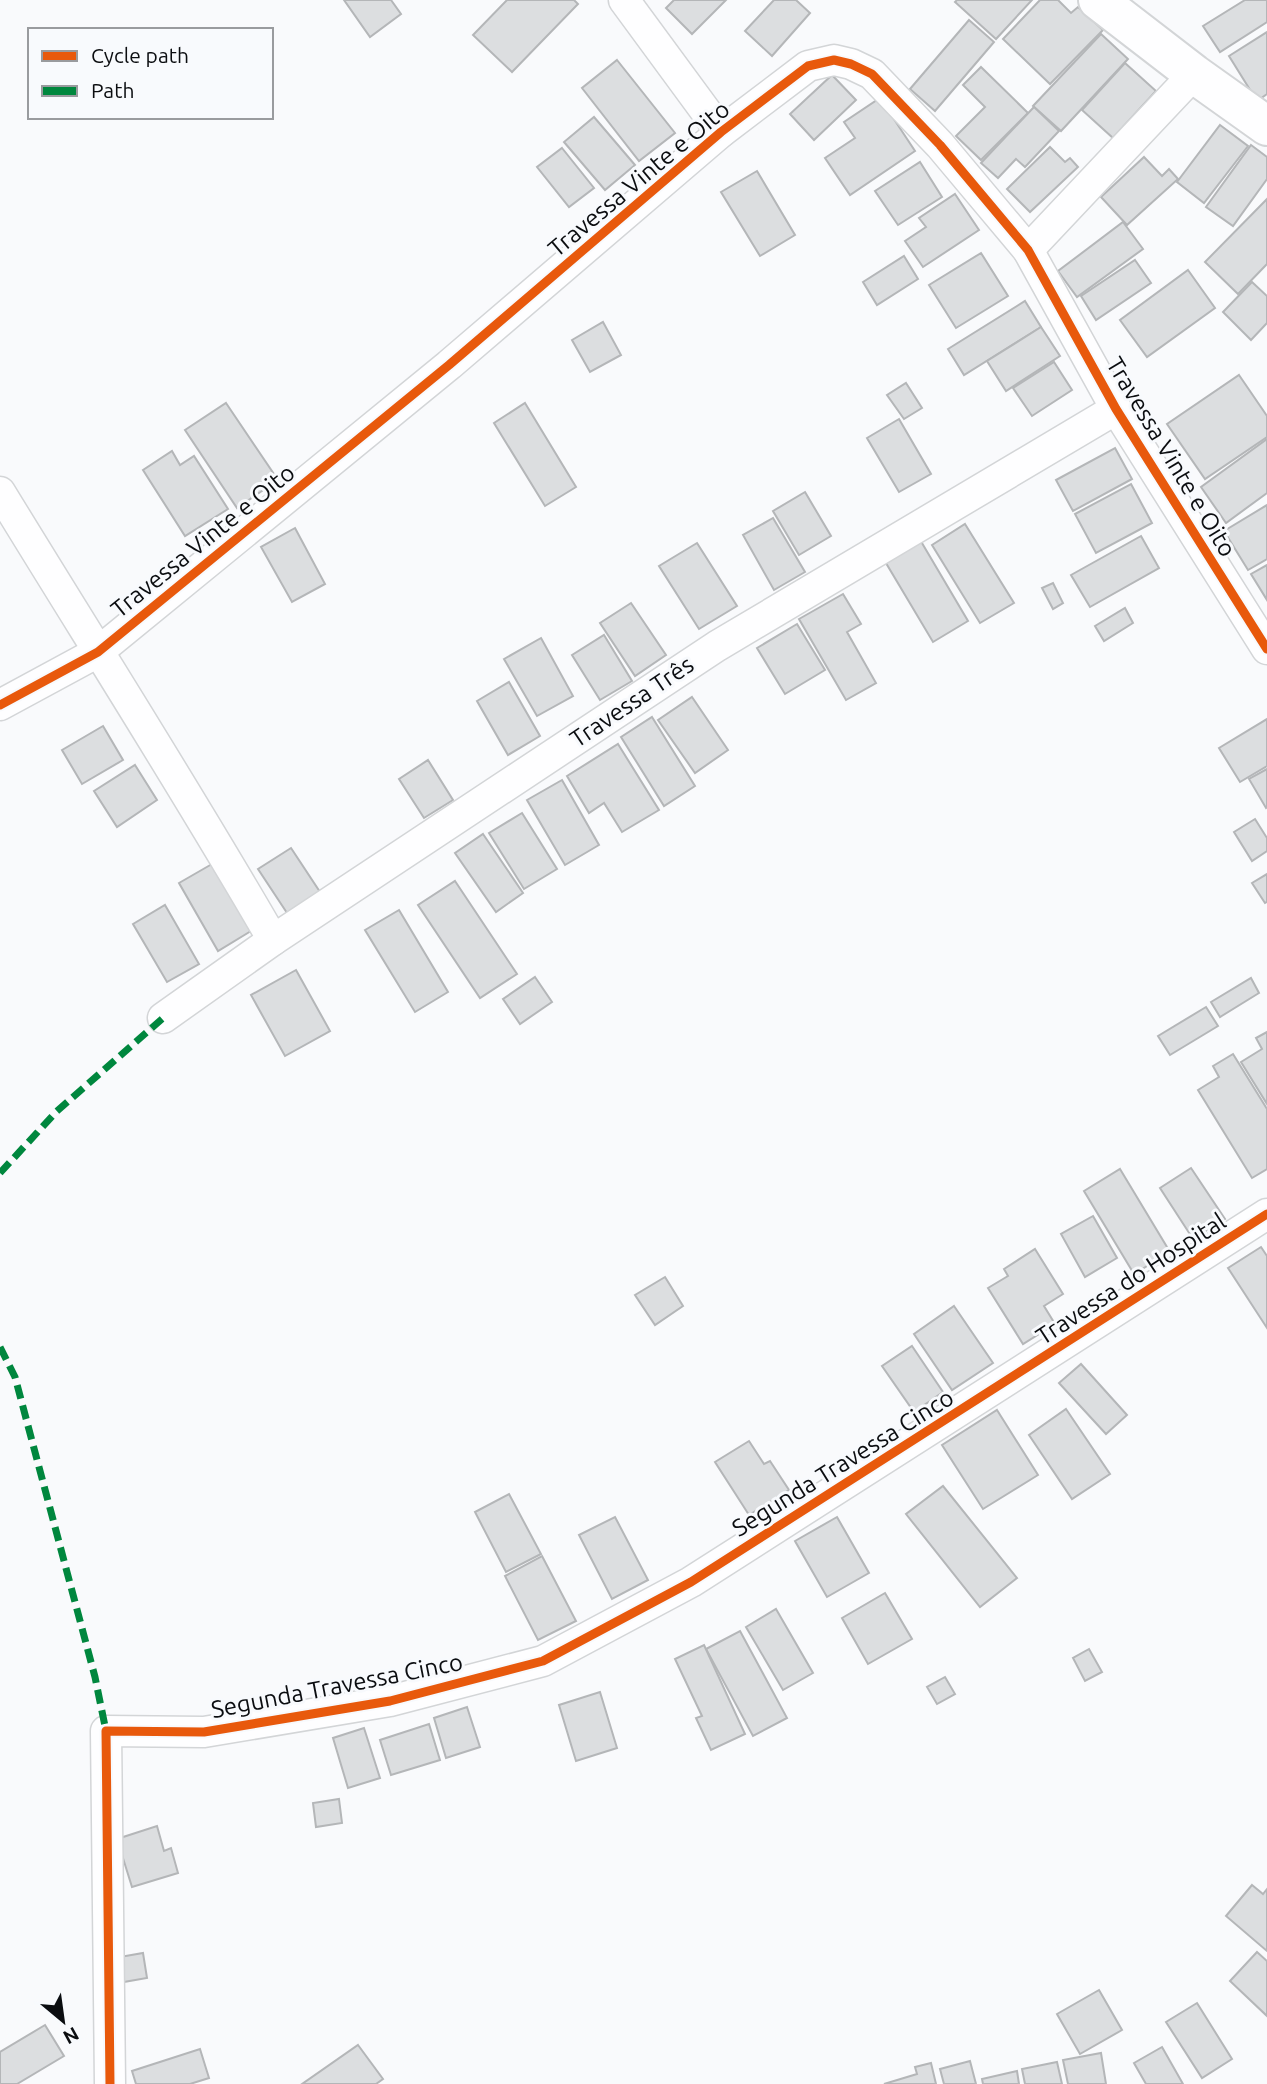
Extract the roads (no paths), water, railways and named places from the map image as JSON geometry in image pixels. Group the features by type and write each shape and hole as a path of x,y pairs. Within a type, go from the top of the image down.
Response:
{"street":[{"path":"624,0 721,132"},
{"path":"1098,0 1194,74 1267,125"},
{"name":"Travessa Vinte e Oito","path":"0,705 98,652 449,365 721,132 808,66 834,60 851,64 872,74 940,145 1028,250 1116,409 1267,649"},
{"path":"1028,250 1194,74"},
{"name":"Travessa Três","path":"163,1018 273,940 717,646 1116,409"},
{"path":"0,492 224,854 273,940"},
{"name":"Travessa do Hospital","path":"1015,1376 1267,1214"},
{"name":"Segunda Travessa Cinco","path":"110,2084 106,1731 205,1732 390,1701 544,1661 691,1582 1015,1376"}]}
